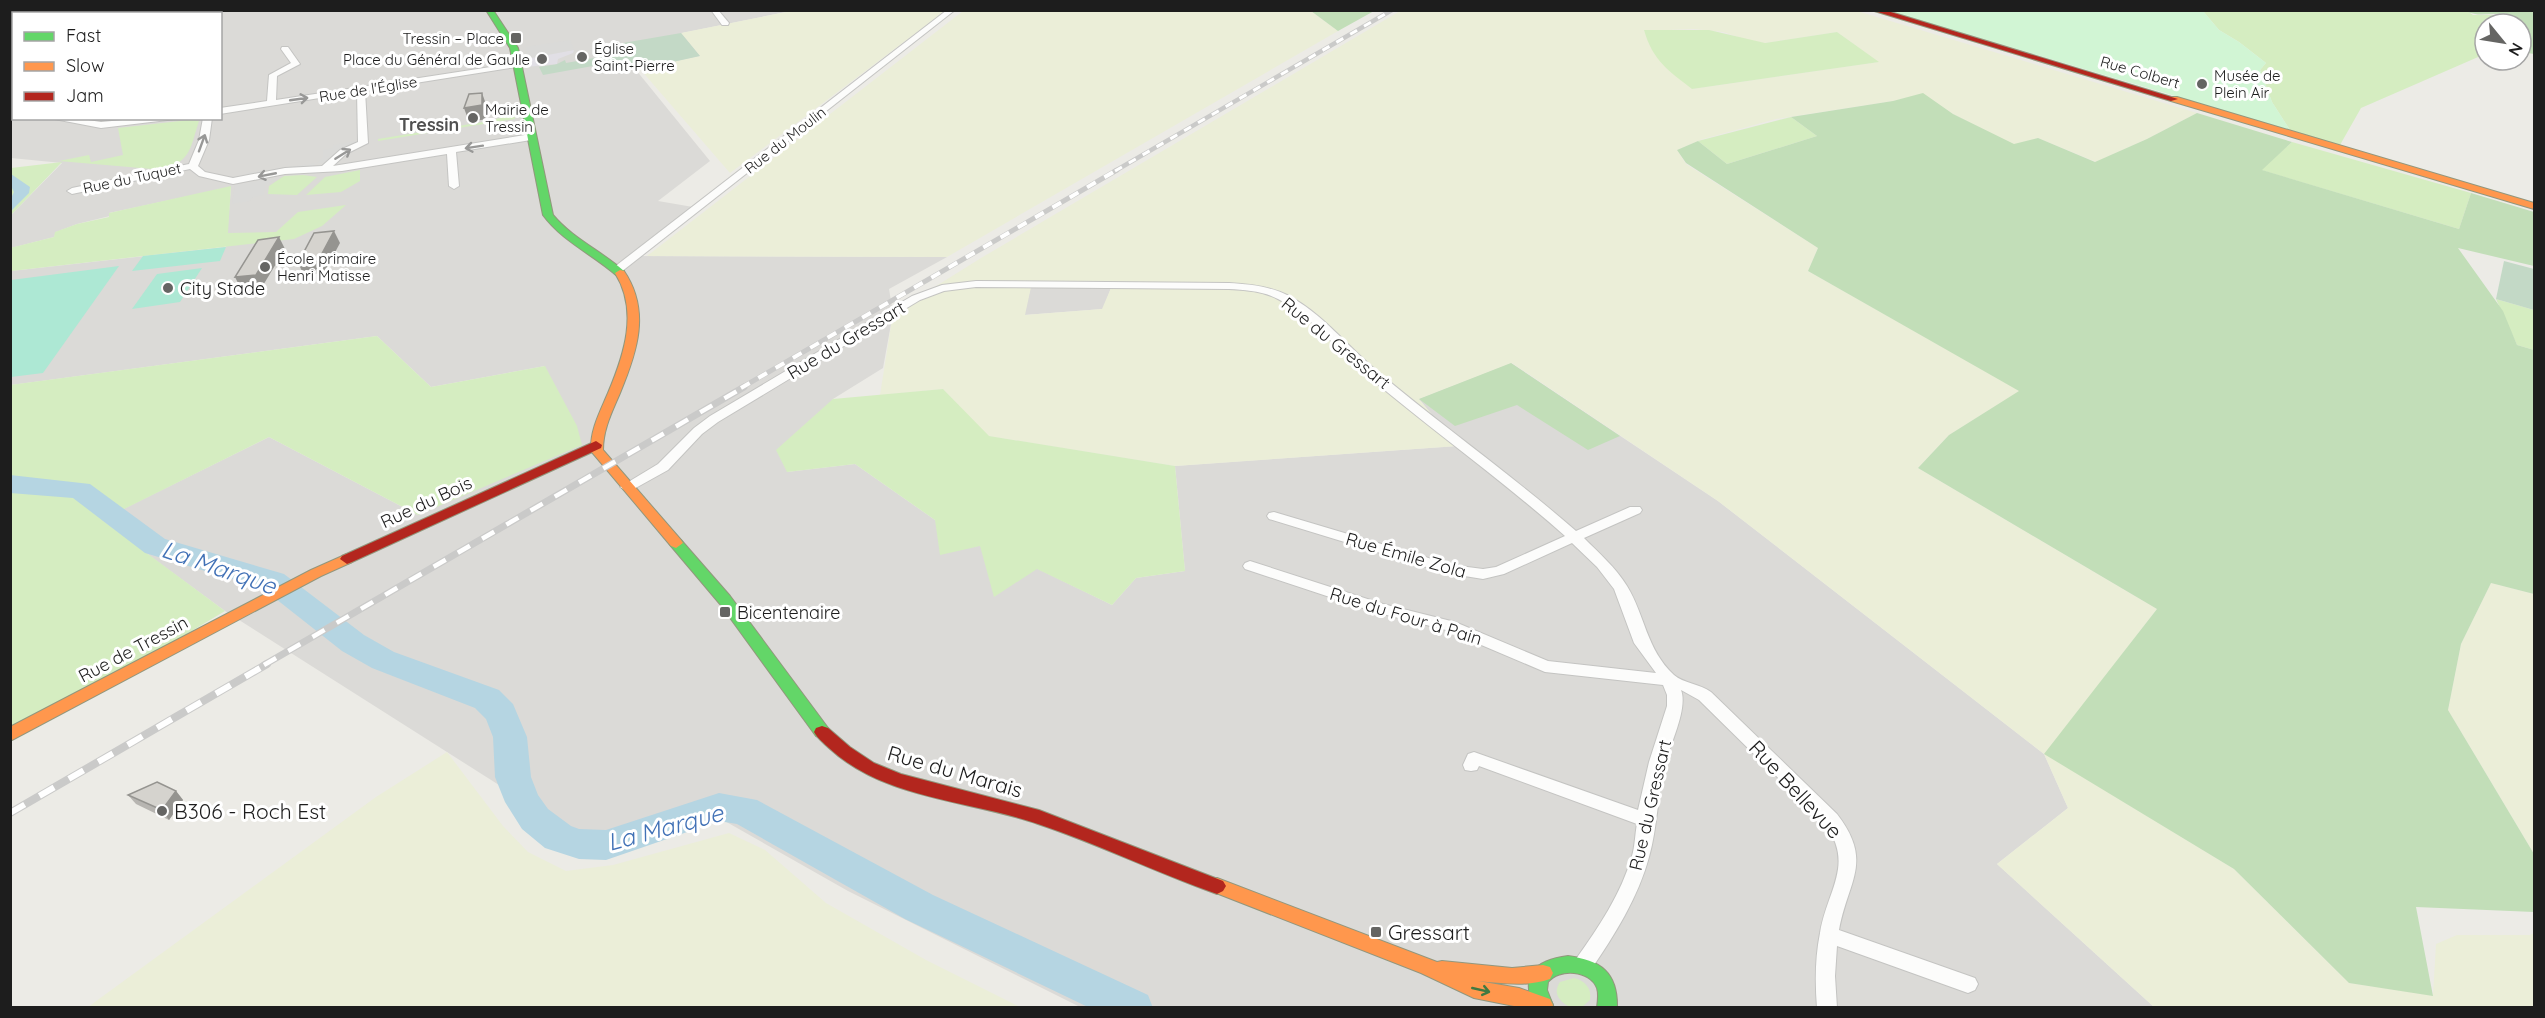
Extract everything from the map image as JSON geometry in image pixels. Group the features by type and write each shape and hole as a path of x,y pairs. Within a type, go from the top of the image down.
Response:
{"street":[{"path":"489,10 512,43 545,207 550,219 617,270 626,279 632,294 632,332 624,369 598,433 596,445"},
{"path":"714,10 725,23"},
{"name":"Rue du Moulin","path":"617,270 952,10"},
{"name":"Rue Colbert","path":"1874,10 2535,206"},
{"path":"271,103 273,75 296,64 285,49"},
{"name":"Rue de l'Église","path":"222,111 361,90 516,63"},
{"path":"325,168 343,152 363,143 361,90"},
{"path":"67,120 101,125 157,120"},
{"name":"Rue du Tuquet","path":"193,166 202,146 208,120"},
{"name":"Rue du Tuquet","path":"193,166 198,172 227,181 325,168 342,168 531,137"},
{"path":"451,150 454,186"},
{"name":"Rue du Tuquet","path":"72,191 193,166"},
{"name":"Rue du Gressart","path":"627,487 663,467 698,431 714,419 904,305 934,290 976,284 1242,287 1268,291 1292,303 1361,363 1574,537 1616,580 1637,634 1669,680 1675,695 1676,706 1657,762 1641,855 1630,886 1610,926 1583,965"},
{"name":"Rue du Marais","path":"596,445 601,458 725,600 817,726 834,745 856,761 902,781 1038,817 1428,967 1474,989 1519,997 1544,1006"},
{"name":"Rue du Bois","path":"273,595 596,445"},
{"name":"Rue Émile Zola","path":"1274,516 1451,570 1473,574 1498,571 1635,510"},
{"name":"Rue du Four à Pain","path":"1250,566 1386,609 1450,626 1545,666 1669,680"},
{"name":"Rue de Tressin","path":"10,735 273,595"},
{"name":"Rue Bellevue","path":"1669,680 1697,690 1715,703 1840,829 1849,849 1850,868 1829,935 1826,972 1827,1008"},
{"path":"1471,765 1474,758 1646,820"},
{"path":"1829,935 1968,984"},
{"name":"Rue du Marais","path":"1428,967 1512,976 1543,973 1558,963 1573,962 1583,965"},
{"path":"1583,965 1603,981 1610,1004"},
{"path":"1543,973 1538,990 1544,1006"}],"shaded area":[{"path":"11,11 791,11 682,33 700,56 636,70 710,161 658,201 693,207 628,256 947,257 889,289 893,313 883,368 833,399 787,472 855,464 935,520 980,546 1036,568 1112,605 1136,578 1185,571 1175,466 1457,446 1419,399 1511,363 1718,501 2044,754 2068,808 1997,864 2154,1007 1080,1007 848,891 723,820 606,853 225,611 101,520 269,437 418,515 545,366 431,387 377,336 11,385 11,271 226,247 231,187 109,213 110,216 56,232 54,237 11,248 11,215 62,163 11,158 11,119 222,120 222,12 12,12 11,112"},
{"path":"570,40 574,50 528,59 525,47"},
{"name":"Place du Général de Gaulle","path":"574,50 573,53 558,59 557,64 516,68 516,61"},
{"path":"356,141 356,147 330,163 317,163 323,157 323,150 333,148 333,145"},
{"path":"317,163 309,170 246,179 246,173"},
{"path":"279,177 265,186 264,195 232,204 235,185"},
{"path":"1031,286 1111,288 1103,309 1024,315"}],"green space":[{"path":"2466,10 2473,15 2473,59 2361,108 2340,145 2290,130 2272,102 2260,70 2266,63 2219,30 2203,11"},
{"path":"791,11 945,11 730,173 640,69 700,56 681,33"},
{"path":"963,11 1311,11 1338,31 947,257 647,256"},
{"path":"1311,11 1374,11 1338,31"},
{"path":"1400,11 1857,11 2197,113 2096,162 2038,138 2014,145 1953,114 1923,94 1893,101 1776,119 1703,139 1677,150 1686,164 1818,248 1808,271 2020,391 1949,435 1918,468 2157,609 2045,754 2234,869 2349,983 2433,995 2436,944 2457,935 2530,935 2534,933 2534,1007 2154,1007 1997,864 2068,808 2044,754 1718,501 1512,363 1419,399 1458,446 1175,466 988,436 943,389 880,395 893,313 981,258","holes":["1694,29 1723,32 1753,42 1765,43 1837,32 1878,62 1692,89 1644,31","1031,287 1111,288 1102,309 1025,315"]},
{"name":"Musée de Plein Air","path":"1889,11 2203,11 2219,30 2266,63 2260,70 2272,102 2290,130"},
{"path":"2466,11 2534,11 2534,54 2533,12 2473,13"},
{"path":"1644,30 1709,30 1765,43 1837,32 1879,62 1692,89 1657,57"},
{"path":"681,33 700,56 636,70 626,60 543,75 539,67 565,60 566,63 605,56 603,52 593,53 594,48"},
{"path":"1923,93 1953,114 2014,144 2038,138 2095,162 2197,113 2292,142 2262,170 2459,229 2471,193 2534,212 2534,266 2458,248 2503,311 2517,345 2534,350 2534,594 2491,583 2461,644 2448,710 2534,854 2534,912 2416,907 2433,996 2349,983 2234,869 2044,754 2157,609 1918,468 1949,435 2019,391 1808,271 1818,248 1686,163 1677,150 1698,141 1727,164 1817,136 1791,117 1893,101"},
{"path":"514,114 515,119 378,141 378,139 489,121"},
{"path":"1791,117 1817,136 1727,164 1698,141"},
{"path":"189,120 199,121 189,152 180,162 164,170 59,161 89,155 91,162 123,155 118,128"},
{"path":"2292,142 2471,193 2459,229 2261,170"},
{"path":"62,162 11,215 11,168"},
{"path":"360,170 360,181 341,192 306,195 325,177"},
{"path":"284,176 317,177 297,195 268,194 269,186"},
{"path":"231,186 228,233 276,232 298,212 346,205 322,226 294,239 11,271 10,248 54,237 55,232 77,224 109,217 109,213"},
{"path":"226,247 220,261 132,271 143,256"},
{"path":"2504,261 2534,269 2534,310 2496,299"},
{"path":"119,266 43,373 11,377 11,280"},
{"name":"City Stade","path":"202,268 180,302 132,309 157,274"},
{"path":"2496,299 2534,310 2534,350 2517,345"},
{"path":"377,336 431,387 545,366 577,426 582,445 418,515 269,437 102,520 225,611 11,739 10,385"},
{"path":"1511,363 1620,436 1588,450 1517,405 1455,426 1419,399"},
{"path":"943,389 989,436 1175,466 1185,571 1136,578 1112,605 1037,569 994,597 980,546 940,555 935,520 855,464 787,472 776,450 833,399"},
{"path":"2491,583 2534,594 2534,854 2448,710 2461,644"},
{"path":"447,752 503,826 528,852 566,871 613,865 729,833 765,850 826,903 926,960 1020,1007 88,1007 376,797"},
{"path":"1574,978 1584,983 1590,992 1590,1000 1582,1007 1568,1006 1558,996 1557,989 1560,982"}],"water":[{"path":"11,174 30,187 29,193 11,211 11,198 14,192 11,186"}],"building":[{"path":"482,93 482,105 464,108 469,94"},
{"path":"334,231 318,261 298,263 314,233"},
{"path":"279,237 256,275 235,277 258,240"},
{"path":"157,782 176,791 162,810 128,795"}],"waterway":[{"name":"La Marque","path":"10,484 80,490 155,546 273,581 353,643 383,660 487,699 501,713 510,737 513,777 523,802 535,819 558,837 579,844 606,845 719,807 744,810 919,907 1133,1008"}],"railway":[{"path":"1115,171 1392,10"},
{"path":"741,388 1117,170"},
{"path":"264,665 744,387"},
{"path":"10,813 267,664"}],"traffic: fast":[{"path":"489,10 514,48 548,215 564,232 620,273"},
{"path":"676,543 725,600 822,732"},
{"path":"1544,1008 1537,990 1539,979 1545,971 1555,966 1568,964 1580,966 1602,978 1607,989 1607,1008"}],"traffic: slow":[{"path":"2174,99 2534,206"},
{"path":"620,273 633,300 633,332 625,364 599,428 597,451 676,543"},
{"path":"10,735 316,573 347,559"},
{"path":"1217,886 1428,967 1474,989 1519,997 1543,1005"},
{"path":"1442,969 1512,976 1543,973"}],"traffic: jam":[{"path":"1874,10 2174,99"},
{"path":"347,559 596,445"},
{"path":"822,732 844,752 895,779 1039,817 1217,886"}],"place":[{"name":"Tressin – Place","path":"516,38"},
{"name":"Église Saint-Pierre","path":"582,57"},
{"name":"Place du Général de Gaulle","path":"542,59"},
{"name":"Musée de Plein Air","path":"2202,84"},
{"name":"Mairie de Tressin","path":"473,118"},
{"name":"École primaire Henri Matisse","path":"265,267"},
{"name":"City Stade","path":"168,288"},
{"name":"Bicentenaire","path":"725,612"},
{"name":"B306 - Roch Est","path":"162,811"},
{"name":"Gressart","path":"1376,932"}],"district":[{"name":"Tressin","path":"429,124"}]}
